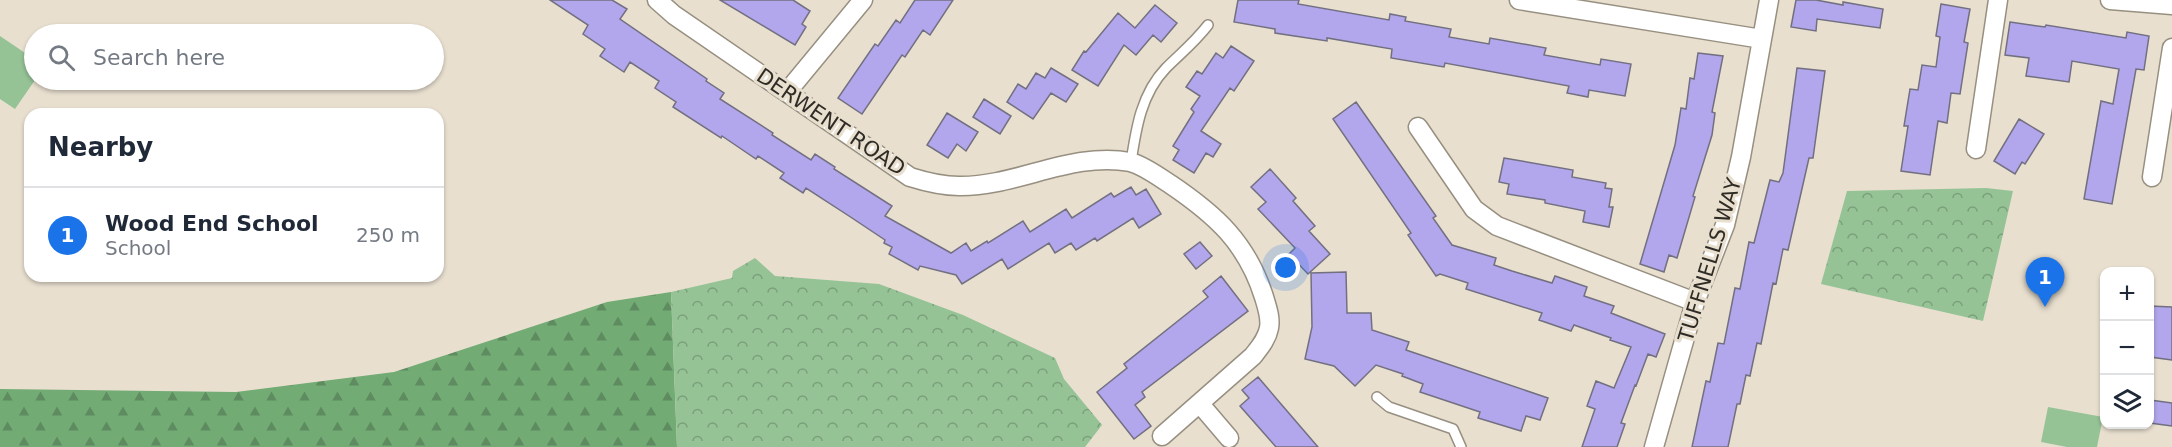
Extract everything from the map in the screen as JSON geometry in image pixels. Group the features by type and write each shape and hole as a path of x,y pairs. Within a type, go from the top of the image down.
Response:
{"street":[{"name":"DERWENT ROAD","path":"657,0 674,15 910,177 934,184 981,185 1086,162 1131,162 1158,176 1212,214 1233,237 1247,259 1261,288 1268,311 1269,328 1264,341 1253,356 1162,436"},
{"path":"787,92 863,0"},
{"name":"TUFFNELLS WAY","path":"1654,447 1695,302 1725,225 1741,157 1769,0"},
{"path":"1976,149 1998,0"},
{"path":"2110,0 2172,5"},
{"path":"1526,1 1762,39"},
{"path":"2152,177 2172,48"},
{"path":"1418,127 1474,209 1497,226 1695,302"},
{"path":"1200,404 1233,442"}],"lane":[{"path":"1131,162 1137,125 1147,95 1164,70 1197,40 1208,26"},
{"path":"1377,397 1389,406 1453,429 1461,447"}],"green space":[{"path":"0,36 24,52 24,90 28,90 15,109 0,99"},
{"path":"1986,188 2013,191 1983,321 1821,284 1847,191"},
{"path":"755,258 775,276 879,284 963,315 1055,358 1064,379 1102,425 1085,447 677,447 671,292 732,278 733,271"},
{"path":"671,292 677,447 0,447 0,389 236,392 394,372 607,302"},
{"path":"2048,407 2100,416 2101,429 2097,447 2067,447 2041,442"}],"building":[{"path":"550,0 612,0 627,9 620,19 707,79 706,81 724,93 720,99 811,160 815,154 835,167 834,169 892,206 885,216 951,253 966,243 971,251 1023,221 1030,232 1066,209 1072,218 1111,193 1114,197 1131,187 1136,195 1146,189 1161,214 1139,228 1133,218 1097,241 1095,238 1076,250 1071,243 1055,253 1049,243 1008,269 1002,259 962,284 956,275 920,266 918,270 889,254 892,247 884,243 885,240 849,216 806,188 803,193 780,178 784,173 758,156 756,159 673,107 676,102 655,88 659,81 630,62 624,72 600,56 605,49 583,34 588,25"},
{"path":"720,0 793,0 810,11 802,24 806,27 795,45"},
{"path":"915,0 953,0 930,35 923,30 905,57 902,55 862,114 838,98 875,44 878,46 896,20 900,23"},
{"path":"1238,0 1299,0 1298,4 1389,20 1390,14 1406,17 1405,21 1451,29 1449,37 1489,44 1490,38 1546,48 1544,55 1600,65 1601,59 1631,64 1625,96 1589,90 1588,97 1567,93 1569,86 1445,63 1444,67 1391,58 1392,49 1327,38 1327,41 1275,33 1275,29 1234,22"},
{"path":"1796,0 1816,0 1843,5 1843,2 1883,9 1880,28 1817,19 1816,31 1791,27"},
{"path":"1941,4 1970,9 1964,42 1968,43 1960,94 1951,93 1947,123 1938,121 1930,175 1901,171 1908,126 1904,126 1910,89 1918,90 1922,65 1936,67 1940,37 1936,36"},
{"path":"1155,5 1177,23 1161,42 1153,35 1136,55 1124,45 1098,86 1072,70 1084,51 1086,52 1118,13 1135,28"},
{"path":"2010,22 2045,27 2046,25 2126,38 2127,32 2149,36 2144,70 2136,69 2112,204 2084,199 2101,101 2113,104 2119,69 2072,61 2069,82 2026,76 2029,58 2005,55"},
{"path":"1231,46 1254,61 1234,91 1230,88 1201,131 1221,144 1213,157 1206,153 1194,173 1173,160 1179,150 1173,146 1194,112 1191,109 1200,96 1186,87 1197,71 1202,74 1216,53 1223,58"},
{"path":"1698,53 1723,56 1712,112 1715,113 1712,135 1677,258 1669,255 1664,272 1640,264 1675,145 1681,108 1686,109 1690,78 1694,79"},
{"path":"1051,68 1078,84 1066,102 1051,93 1033,119 1007,102 1018,84 1026,89 1036,73 1045,78"},
{"path":"1797,68 1825,71 1813,158 1809,158 1788,250 1783,249 1776,284 1773,283 1761,344 1757,343 1750,376 1746,375 1728,447 1692,447 1706,381 1710,382 1718,343 1724,344 1735,288 1740,289 1749,242 1754,243 1770,180 1779,182 1783,173"},
{"path":"984,99 1011,116 1000,134 973,117"},
{"path":"1356,102 1436,216 1433,218 1452,245 1496,258 1494,265 1512,271 1552,283 1555,276 1587,287 1584,296 1614,306 1611,313 1665,334 1656,357 1648,354 1621,423 1625,424 1617,447 1582,447 1595,409 1587,406 1596,381 1614,388 1631,347 1574,325 1571,331 1539,320 1542,313 1466,289 1468,283 1440,274 1436,276 1408,235 1411,233 1333,119"},
{"path":"947,113 978,132 966,151 957,144 948,158 927,145"},
{"path":"2019,119 2044,134 2025,164 2022,162 2015,174 1994,161"},
{"path":"1504,158 1573,170 1572,177 1606,183 1605,188 1612,189 1609,207 1613,207 1609,227 1583,222 1585,211 1545,203 1545,200 1507,194 1509,184 1499,182"},
{"path":"1270,169 1296,198 1293,201 1315,226 1309,231 1330,254 1308,274 1289,254 1295,248 1258,209 1266,202 1251,187"},
{"path":"1200,242 1212,256 1196,269 1184,254"},
{"path":"1346,272 1347,313 1371,313 1372,330 1409,342 1406,350 1548,398 1540,420 1526,416 1521,431 1478,418 1480,412 1420,392 1423,384 1376,365 1355,386 1334,366 1305,359 1312,327 1311,273"},
{"path":"1221,276 1248,311 1142,392 1145,397 1135,405 1151,426 1134,439 1097,392 1127,368 1124,364 1208,297 1203,291"},
{"path":"2154,306 2172,307 2172,360 2154,358"},
{"path":"1258,377 1318,447 1276,447 1240,406 1249,398 1242,390"},
{"path":"2154,401 2172,403 2172,426 2154,424"}],"place":[{"name":"Wood End School","path":"2045,307"}]}
